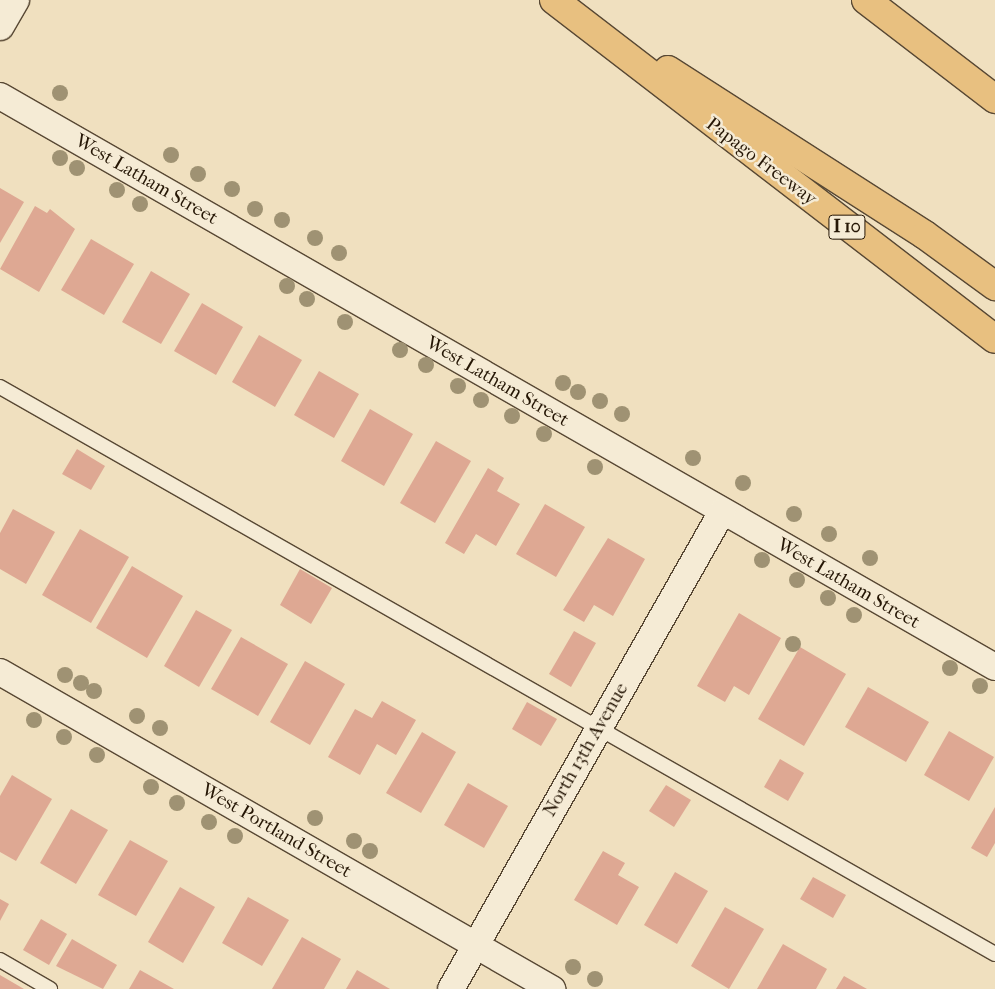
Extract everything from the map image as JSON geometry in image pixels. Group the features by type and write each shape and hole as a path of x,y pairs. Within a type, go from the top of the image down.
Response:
{"highway":[{"name":"Papago Freeway","path":"554,0 995,339"},
{"path":"560,0 925,235 995,286"},
{"path":"866,0 995,99"}],"street":[{"path":"0,26 15,0"},
{"name":"West Latham Street","path":"0,96 995,667"},
{"name":"North 13th Avenue","path":"451,989 722,512"},
{"name":"West Portland Street","path":"0,672 552,989"}],"lane":[{"path":"0,387 995,954"},
{"path":"0,960 50,989"}],"building":[{"path":"0,188 24,202 0,243"},
{"path":"35,206 47,213 50,209 75,229 39,292 0,269"},
{"path":"91,239 134,264 104,315 61,290"},
{"path":"151,271 190,294 161,344 122,322"},
{"path":"202,303 243,327 216,375 174,351"},
{"path":"259,335 302,360 275,407 232,382"},
{"path":"319,371 359,394 334,438 294,415"},
{"path":"370,409 413,434 384,486 341,461"},
{"path":"436,441 471,461 435,523 400,503"},
{"path":"77,449 105,466 91,490 62,474"},
{"path":"488,468 504,478 497,491 520,504 496,546 476,534 464,554 445,543"},
{"path":"545,504 585,527 556,577 516,554"},
{"path":"13,509 55,532 26,584 0,569 0,533"},
{"path":"80,529 129,557 91,623 42,595"},
{"path":"608,538 645,559 613,616 594,605 584,622 563,610"},
{"path":"132,566 183,596 147,658 96,628"},
{"path":"300,569 332,588 311,624 280,605"},
{"path":"196,610 232,630 199,687 164,666"},
{"path":"739,613 781,638 749,695 734,686 725,702 697,686"},
{"path":"574,631 596,643 571,687 549,674"},
{"path":"241,637 288,664 258,716 211,689"},
{"path":"800,647 846,674 804,746 758,719"},
{"path":"305,661 345,684 310,745 270,722"},
{"path":"868,687 929,722 906,762 845,727"},
{"path":"382,701 416,720 396,755 377,744 360,775 328,757 355,709 372,718"},
{"path":"527,702 557,719 541,746 512,729"},
{"path":"949,731 994,757 969,801 924,775"},
{"path":"422,732 456,752 421,813 386,793"},
{"path":"780,759 804,773 788,801 764,787"},
{"path":"12,775 52,799 16,861 0,852 0,796"},
{"path":"468,783 508,806 484,848 444,825"},
{"path":"666,785 691,800 674,827 649,811"},
{"path":"995,807 995,843 987,857 971,848"},
{"path":"71,809 108,830 76,884 40,863"},
{"path":"130,840 168,861 136,916 98,895"},
{"path":"603,851 625,863 618,875 639,887 617,925 574,900"},
{"path":"675,872 708,891 677,944 644,925"},
{"path":"813,877 846,895 833,918 800,899"},
{"path":"180,887 215,907 183,963 148,942"},
{"path":"248,897 289,920 262,966 222,943"},
{"path":"0,899 9,904 0,921"},
{"path":"725,907 764,929 729,989 691,966"},
{"path":"41,919 67,934 49,965 23,950"},
{"path":"302,937 341,959 324,989 272,989"},
{"path":"72,939 117,965 103,989 56,966"},
{"path":"783,944 827,969 816,989 757,989"},
{"path":"140,970 174,989 129,989"},
{"path":"357,970 390,989 346,989"},
{"path":"0,975 24,989 0,989"},
{"path":"844,976 867,989 836,989"}]}
